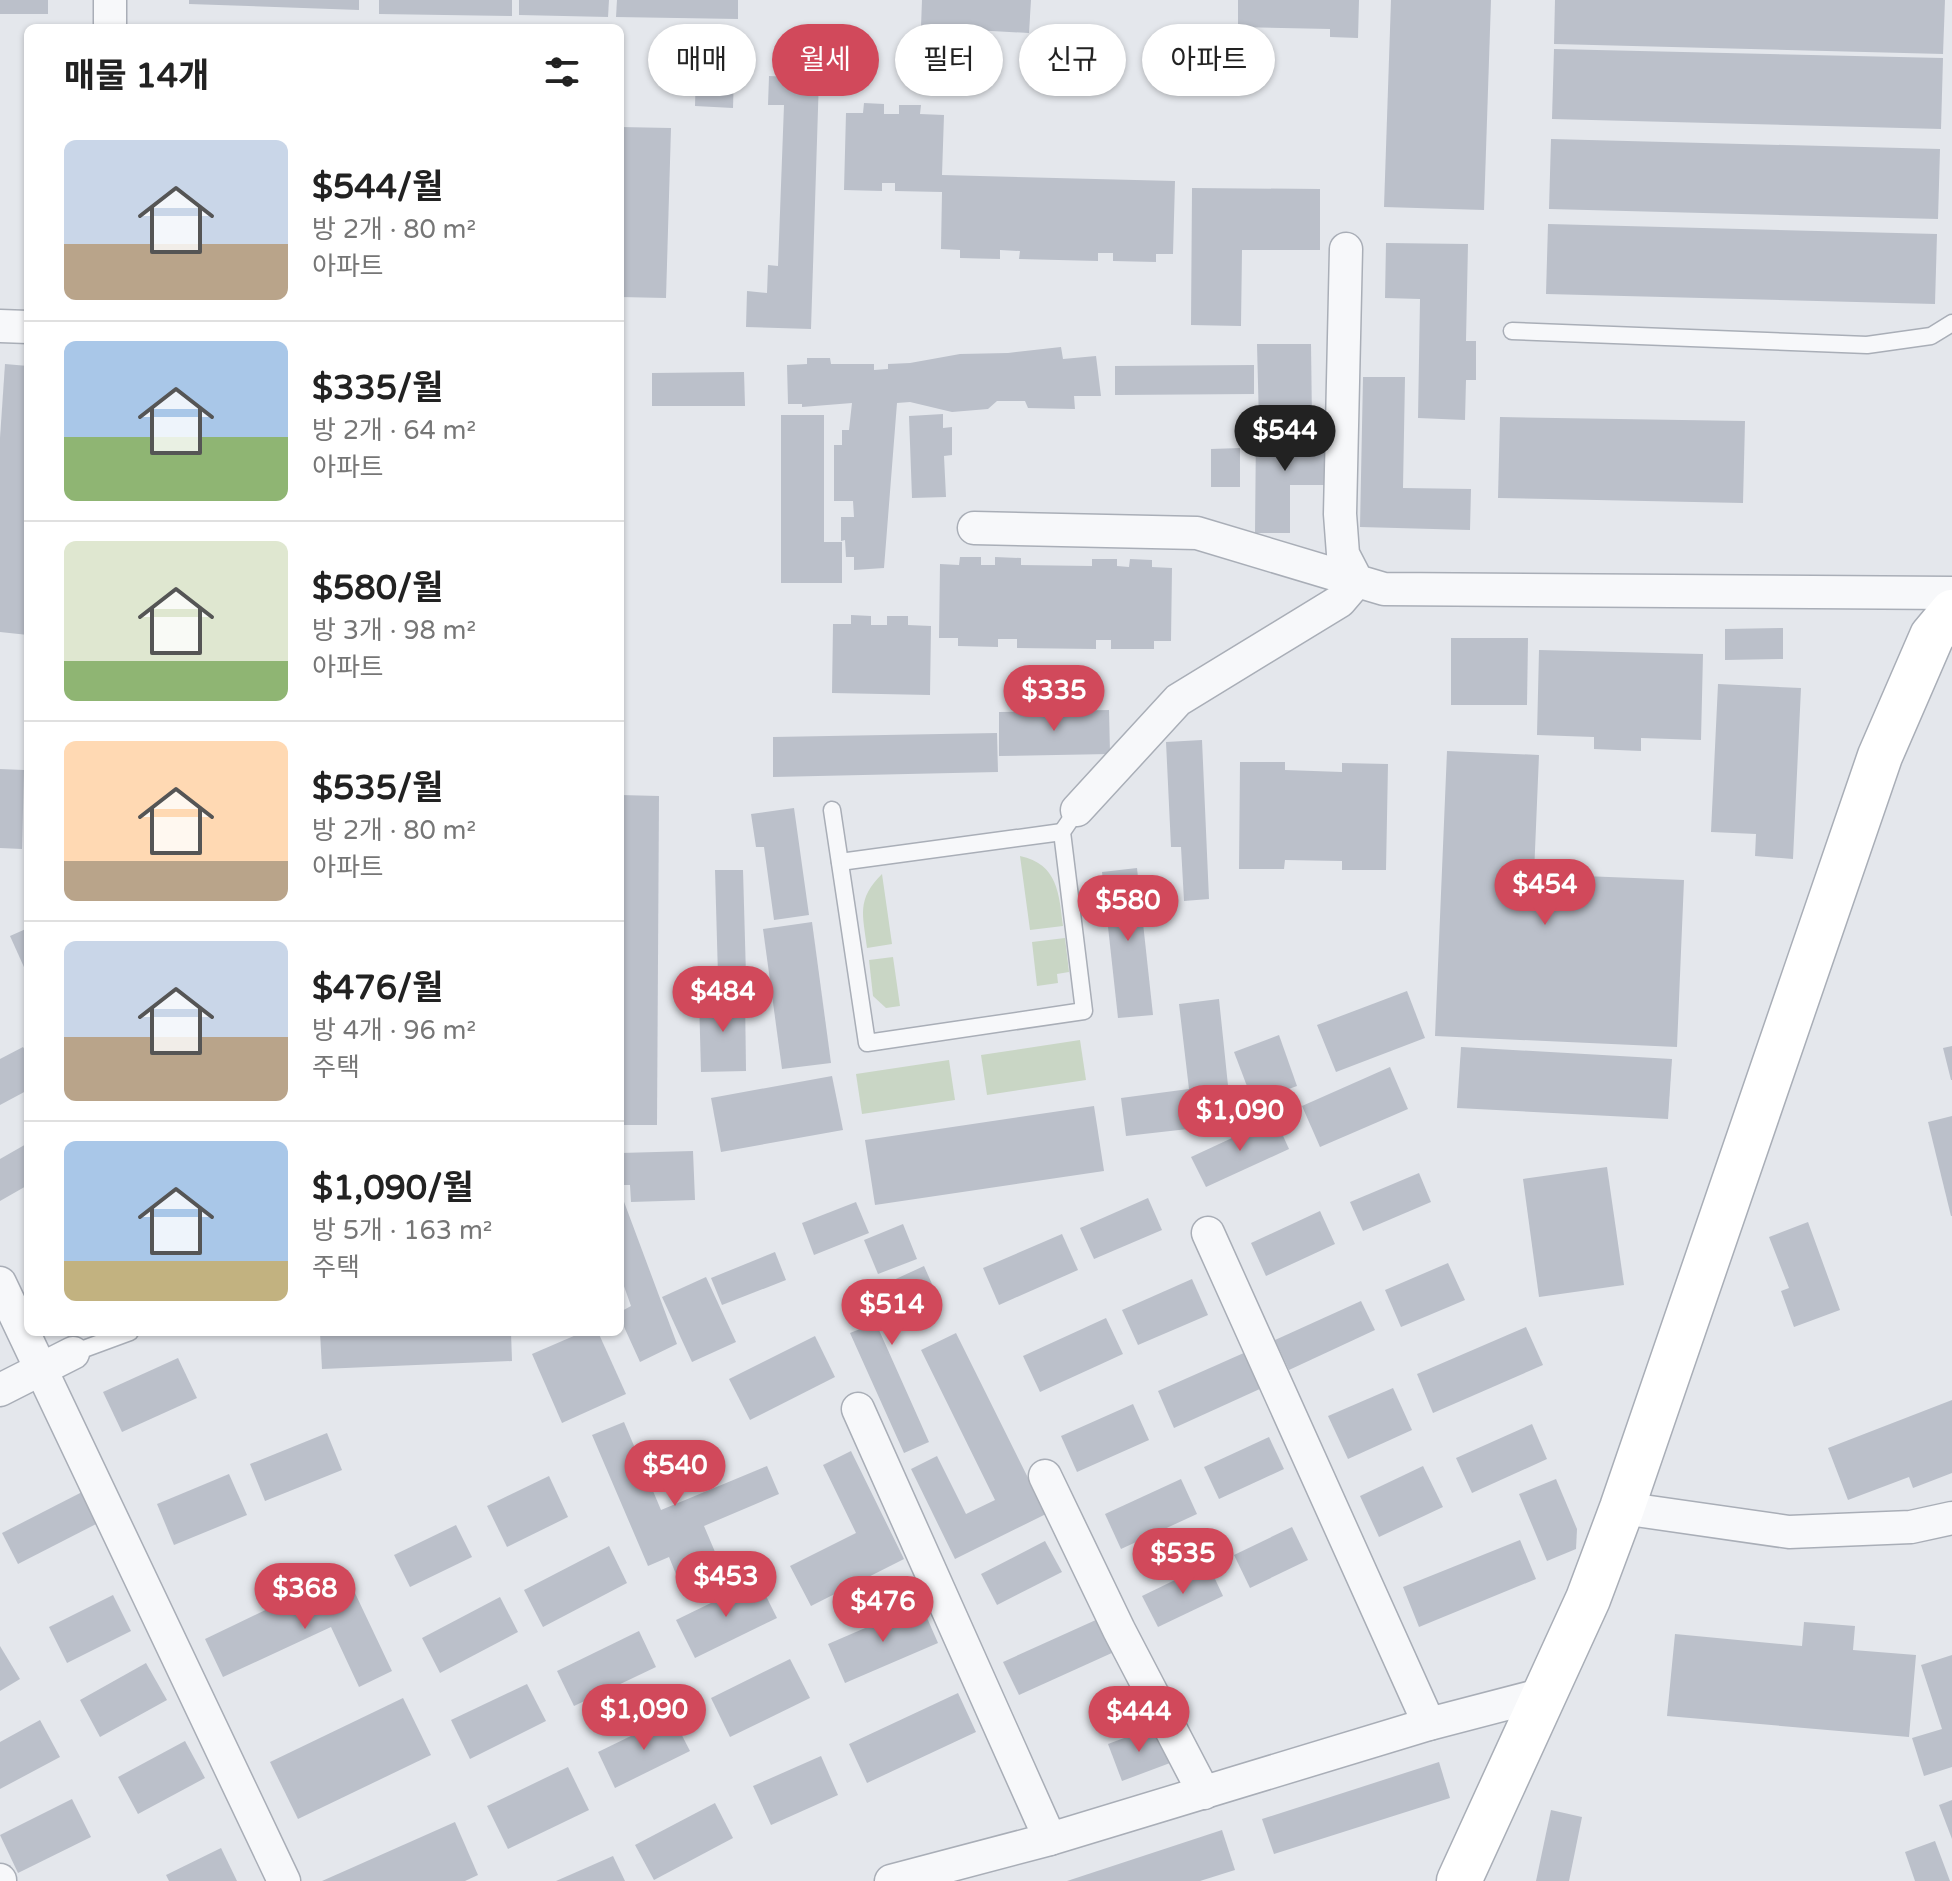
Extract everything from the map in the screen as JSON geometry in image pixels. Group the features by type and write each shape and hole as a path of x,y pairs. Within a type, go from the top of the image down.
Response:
{"street":[{"path":"110,0 110,24"},
{"path":"1346,249 1340,514 1343,554 1357,581"},
{"path":"0,326 24,327"},
{"path":"974,528 1197,533 1384,589 1952,593"},
{"path":"1070,821 1178,700 1340,601 1357,581"},
{"path":"1459,1881 1588,1599 1880,756 1932,636 1952,612"},
{"path":"1208,1233 1429,1724"},
{"path":"0,1283 24,1334"},
{"path":"25,1336 284,1881"},
{"path":"0,1390 73,1353"},
{"path":"858,1409 1050,1839"},
{"path":"1045,1476 1119,1630 1204,1793"},
{"path":"1622,1508 1789,1532 1911,1527 1952,1518"},
{"path":"891,1881 1050,1839 1429,1724 1544,1694"}],"lane":[{"path":"1512,331 1867,345 1931,336 1952,323"},
{"path":"832,810 867,1043 1084,1011 1070,821 840,862"},
{"path":"73,1353 119,1336"}],"green space":[{"path":"1020,856 1033,860 1049,873 1058,892 1063,926 1030,930"},
{"path":"882,874 892,944 867,948 863,908 868,892"},
{"path":"1065,938 1069,972 1057,974 1058,983 1037,986 1032,942"},
{"path":"893,957 900,1006 886,1008 873,996 869,960"},
{"path":"1080,1040 1086,1080 987,1095 981,1055"},
{"path":"949,1060 955,1100 862,1114 856,1074"}],"building":[{"path":"0,0 48,0 48,14 0,14"},
{"path":"189,0 359,0 359,10 189,4"},
{"path":"379,0 512,0 512,16 379,14"},
{"path":"519,0 609,0 608,17 519,15"},
{"path":"617,0 738,0 738,19 616,17"},
{"path":"922,0 1031,0 1030,24 1019,24 1019,32 1003,32 1003,24 921,24"},
{"path":"1238,0 1359,0 1358,38 1330,37 1330,29 1238,24"},
{"path":"1391,0 1491,0 1484,210 1384,207"},
{"path":"1555,0 1945,0 1943,54 1554,44"},
{"path":"1554,49 1943,58 1941,129 1552,119"},
{"path":"769,76 772,76 772,96 818,96 811,329 746,327 747,291 767,293 768,265 778,266 784,105 768,105"},
{"path":"695,96 733,96 733,108 695,106"},
{"path":"864,103 884,104 884,114 899,114 899,105 921,105 920,114 944,115 942,175 1175,181 1173,254 1156,254 1156,262 1113,261 1113,253 1098,253 1098,261 1019,259 1020,251 1000,250 1000,259 960,258 960,250 941,249 942,192 895,191 895,183 882,183 882,191 844,190 846,113 863,113"},
{"path":"624,127 671,128 666,298 624,297"},
{"path":"1551,139 1940,149 1938,219 1549,209"},
{"path":"1192,188 1320,189 1320,250 1242,250 1241,326 1191,325"},
{"path":"1548,224 1937,234 1935,304 1546,294"},
{"path":"1386,243 1468,244 1466,341 1476,341 1476,380 1466,380 1465,420 1418,418 1420,299 1385,298"},
{"path":"1257,344 1311,344 1312,422 1259,423"},
{"path":"1061,347 1063,359 1096,356 1101,396 1074,396 1075,409 1028,408 1025,401 997,401 988,409 952,412 910,402 897,403 884,568 854,570 854,557 846,557 845,540 841,541 841,517 854,517 853,501 834,501 834,445 842,445 842,430 849,430 852,403 802,407 802,404 788,404 787,365 807,364 807,358 830,358 831,364 874,364 874,370 888,369 888,364 960,354"},
{"path":"5,364 24,366 24,635 0,632 0,438"},
{"path":"1254,365 1254,394 1115,395 1115,366"},
{"path":"744,372 745,406 652,406 652,373"},
{"path":"1363,377 1405,377 1403,488 1471,489 1470,530 1360,527"},
{"path":"943,414 943,428 952,427 952,455 944,456 946,497 912,498 909,416"},
{"path":"781,415 824,415 824,542 842,542 842,583 781,583"},
{"path":"1500,417 1745,421 1743,503 1498,498"},
{"path":"1256,430 1324,430 1324,485 1290,485 1290,533 1255,533"},
{"path":"1240,448 1240,487 1211,487 1211,449"},
{"path":"960,557 981,557 981,565 995,565 995,557 1021,558 1021,565 1092,566 1092,559 1117,559 1117,566 1129,567 1130,559 1152,560 1152,567 1172,568 1171,641 1154,641 1154,649 1111,649 1111,640 1096,640 1096,649 1017,648 1017,639 998,639 998,647 958,646 958,638 939,638 940,564 959,565"},
{"path":"851,615 871,616 871,625 887,625 887,616 908,616 908,625 931,626 930,695 832,693 833,624 851,624"},
{"path":"1783,628 1783,659 1725,660 1725,629"},
{"path":"1451,638 1528,638 1527,705 1451,705"},
{"path":"1539,650 1703,654 1701,740 1641,738 1641,751 1594,749 1594,737 1537,735"},
{"path":"1718,684 1801,688 1793,859 1755,856 1756,834 1711,832"},
{"path":"1109,710 1110,754 999,756 999,712"},
{"path":"997,733 998,772 773,777 773,737"},
{"path":"1202,740 1209,899 1184,901 1181,847 1171,847 1166,742"},
{"path":"1447,751 1539,755 1534,874 1684,880 1677,1047 1435,1036"},
{"path":"1240,762 1285,762 1285,770 1342,772 1342,763 1388,764 1386,870 1342,870 1342,861 1285,860 1284,869 1239,869"},
{"path":"0,769 24,770 22,849 0,848"},
{"path":"624,795 659,796 657,1125 624,1125"},
{"path":"794,808 809,915 774,920 764,847 756,847 751,814"},
{"path":"1137,868 1153,1015 1118,1018 1102,872"},
{"path":"715,870 743,870 746,976 718,976"},
{"path":"812,922 831,1063 782,1069 763,929"},
{"path":"24,930 24,967 10,936"},
{"path":"1407,991 1425,1038 1336,1072 1317,1025"},
{"path":"745,996 746,1071 701,1072 699,997"},
{"path":"1219,999 1232,1124 1126,1136 1121,1098 1189,1089 1179,1004"},
{"path":"1279,1035 1297,1086 1253,1102 1234,1052"},
{"path":"1952,1046 1952,1080 1951,1080 1943,1048"},
{"path":"1461,1047 1672,1059 1668,1119 1457,1108"},
{"path":"24,1049 24,1092 0,1105 0,1059"},
{"path":"1390,1067 1408,1109 1320,1147 1302,1106"},
{"path":"832,1076 843,1130 721,1152 711,1098"},
{"path":"1094,1106 1104,1171 875,1205 865,1140"},
{"path":"1952,1116 1952,1216 1951,1216 1928,1122"},
{"path":"1275,1118 1289,1149 1206,1187 1191,1157"},
{"path":"24,1145 24,1187 0,1201 0,1159"},
{"path":"693,1151 695,1200 631,1202 630,1185 624,1185 624,1153"},
{"path":"1607,1167 1624,1285 1539,1297 1523,1179"},
{"path":"1419,1173 1431,1202 1363,1231 1350,1202"},
{"path":"1148,1198 1162,1230 1094,1259 1080,1228"},
{"path":"624,1202 677,1344 640,1362 624,1327 624,1310 631,1306 624,1286"},
{"path":"856,1202 869,1233 814,1255 802,1223"},
{"path":"1320,1211 1335,1244 1266,1276 1251,1243"},
{"path":"1808,1222 1840,1310 1794,1327 1781,1291 1789,1288 1769,1237"},
{"path":"903,1224 917,1259 878,1274 864,1240"},
{"path":"1062,1234 1078,1270 999,1305 983,1268"},
{"path":"775,1252 786,1280 722,1305 711,1278"},
{"path":"1448,1263 1465,1300 1401,1327 1385,1290"},
{"path":"924,1266 940,1302 879,1330 929,1442 904,1453 850,1333 860,1329 848,1301"},
{"path":"706,1277 736,1342 692,1362 662,1297"},
{"path":"1192,1279 1208,1315 1138,1345 1122,1310"},
{"path":"1361,1301 1375,1330 1289,1370 1275,1340"},
{"path":"1106,1318 1123,1354 1040,1392 1023,1356"},
{"path":"1526,1327 1543,1365 1433,1413 1417,1374"},
{"path":"956,1333 1046,1514 955,1559 911,1469 937,1456 966,1514 995,1500 921,1350"},
{"path":"320,1336 511,1336 512,1361 322,1369"},
{"path":"574,1336 600,1336 626,1394 562,1423 532,1354"},
{"path":"815,1336 835,1377 750,1420 729,1379"},
{"path":"1246,1352 1262,1388 1174,1428 1158,1391"},
{"path":"178,1358 197,1398 122,1432 103,1392"},
{"path":"1393,1388 1412,1430 1348,1459 1328,1416"},
{"path":"1952,1400 1952,1473 1913,1488 1909,1477 1848,1500 1828,1448"},
{"path":"1133,1404 1149,1440 1077,1472 1061,1436"},
{"path":"624,1422 661,1510 767,1466 779,1494 704,1526 721,1566 680,1584 669,1557 648,1566 592,1435"},
{"path":"1532,1424 1547,1459 1472,1493 1456,1458"},
{"path":"327,1433 342,1470 265,1501 250,1464"},
{"path":"1269,1437 1284,1469 1219,1499 1204,1467"},
{"path":"851,1451 904,1559 811,1606 790,1566 856,1533 823,1465"},
{"path":"1423,1466 1443,1507 1379,1537 1360,1496"},
{"path":"229,1474 247,1515 174,1545 157,1504"},
{"path":"549,1476 568,1517 507,1547 487,1506"},
{"path":"1181,1479 1197,1514 1121,1549 1105,1514"},
{"path":"1556,1479 1577,1529 1576,1549 1547,1561 1519,1494"},
{"path":"86,1490 102,1521 18,1564 2,1533"},
{"path":"456,1525 472,1557 410,1587 394,1555"},
{"path":"1292,1527 1308,1560 1250,1588 1234,1555"},
{"path":"1520,1540 1536,1579 1419,1627 1403,1587"},
{"path":"1045,1541 1062,1572 997,1605 981,1574"},
{"path":"609,1546 627,1583 543,1627 524,1590"},
{"path":"1208,1564 1223,1596 1158,1627 1142,1596"},
{"path":"345,1572 392,1671 359,1687 331,1627 223,1677 205,1639"},
{"path":"758,1580 777,1618 695,1658 676,1620"},
{"path":"113,1595 131,1631 67,1663 49,1627"},
{"path":"500,1597 518,1632 440,1673 422,1638"},
{"path":"921,1604 938,1643 845,1683 828,1644"},
{"path":"1098,1619 1114,1652 1019,1695 1003,1662"},
{"path":"1804,1622 1855,1626 1853,1650 1916,1655 1909,1737 1667,1716 1675,1634 1802,1646"},
{"path":"639,1631 656,1667 574,1706 557,1671"},
{"path":"0,1646 20,1679 0,1691"},
{"path":"1952,1655 1952,1767 1924,1776 1912,1738 1942,1729 1921,1665"},
{"path":"790,1659 810,1698 730,1737 711,1698"},
{"path":"146,1663 167,1700 100,1737 80,1700"},
{"path":"527,1684 546,1721 470,1759 451,1720"},
{"path":"958,1693 976,1732 867,1783 849,1744"},
{"path":"403,1698 431,1755 298,1819 270,1762"},
{"path":"672,1716 690,1751 615,1788 598,1752"},
{"path":"40,1720 60,1757 0,1789 0,1742"},
{"path":"1156,1726 1170,1763 1122,1781 1108,1744"},
{"path":"185,1741 205,1778 138,1814 118,1777"},
{"path":"821,1756 838,1795 771,1825 753,1786"},
{"path":"1439,1762 1450,1798 1274,1854 1262,1819"},
{"path":"568,1767 589,1810 508,1849 487,1806"},
{"path":"72,1799 91,1837 18,1873 0,1835"},
{"path":"1952,1800 1952,1839 1939,1805"},
{"path":"715,1803 733,1838 654,1880 635,1845"},
{"path":"1551,1810 1582,1817 1569,1881 1536,1881"},
{"path":"455,1822 478,1875 465,1881 322,1881"},
{"path":"1222,1830 1235,1870 1200,1881 1067,1881"},
{"path":"1935,1841 1950,1881 1915,1881 1905,1852"},
{"path":"221,1848 237,1881 169,1881 166,1875"},
{"path":"613,1856 625,1881 556,1881"}]}
